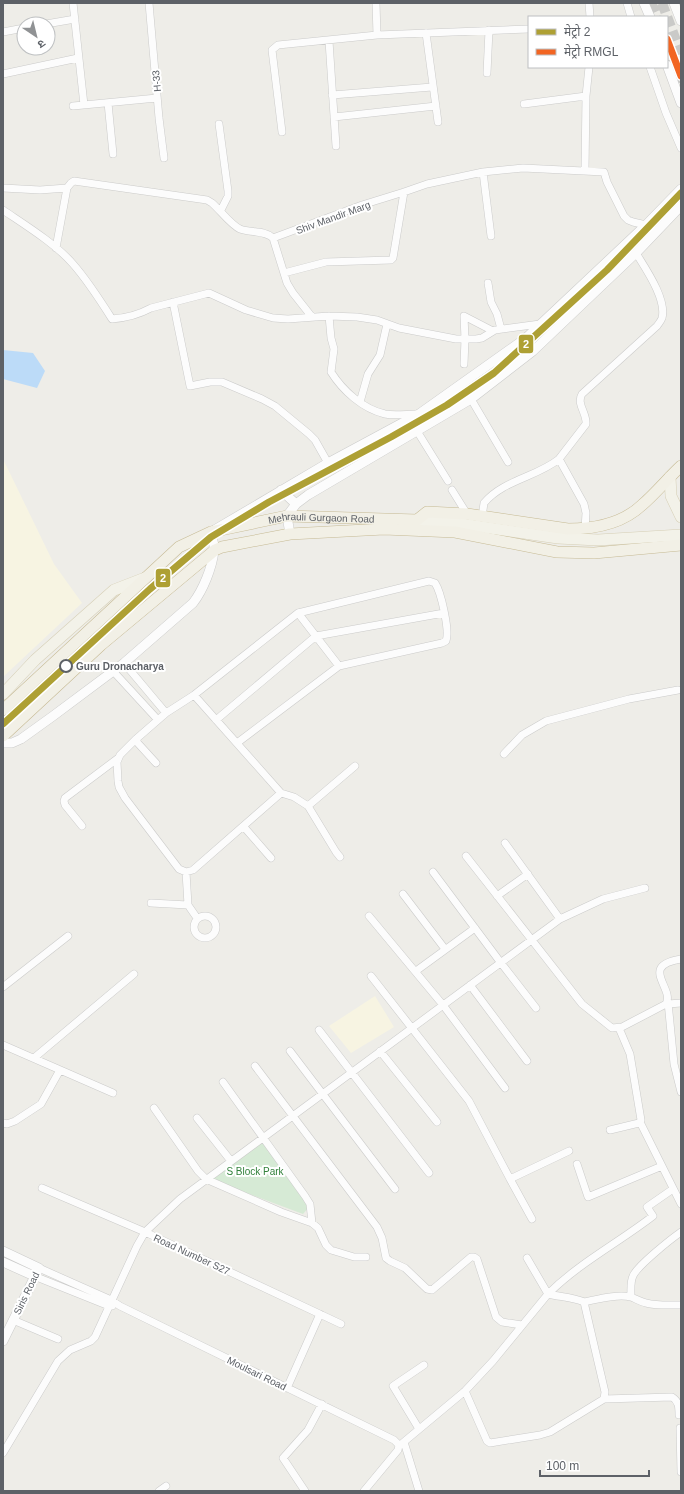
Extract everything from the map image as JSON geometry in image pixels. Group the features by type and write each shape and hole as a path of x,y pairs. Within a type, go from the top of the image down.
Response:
{"highway":[{"name":"Mehrauli Gurgaon Road","path":"3,710 180,547 211,532 287,516 418,520 427,512 467,514 568,529 585,529 606,525 619,520 642,506 681,466"},
{"name":"Mehrauli Gurgaon Road","path":"3,736 101,645 215,550 222,547 290,534 384,529 455,532 557,552 594,553 679,539"}],"main road":[{"path":"670,476 671,496 681,516"},
{"path":"418,520 455,523 558,538 598,540 679,539"},
{"path":"3,694 35,660 114,590 147,577"}],"street":[{"path":"73,3 84,105"},
{"name":"H-33","path":"149,3 164,158"},
{"path":"376,3 377,35"},
{"path":"589,3 590,16"},
{"path":"627,3 631,16"},
{"path":"644,3 650,16"},
{"path":"674,3 681,21"},
{"path":"56,22 74,18"},
{"path":"282,132 272,50 278,45 377,35 528,29"},
{"path":"3,32 16,30"},
{"path":"487,73 489,30"},
{"path":"426,33 432,87 438,122"},
{"path":"329,41 336,146"},
{"path":"3,74 78,58"},
{"path":"585,170 586,96 589,68"},
{"path":"650,68 666,113 681,148"},
{"path":"668,68 681,103"},
{"path":"332,95 432,87"},
{"path":"524,104 586,96"},
{"path":"72,106 157,98"},
{"path":"108,103 113,154"},
{"path":"334,117 436,106"},
{"path":"219,124 228,191 228,196 221,210"},
{"name":"Shiv Mandir Marg","path":"273,238 362,205 427,184 483,172 523,168 604,172 607,182 624,216 628,220 646,225"},
{"path":"483,172 491,236"},
{"path":"56,248 67,188 70,183 74,181 195,198 212,203 238,228 245,231 268,234 273,238 290,289 312,317"},
{"path":"3,188 40,190 67,188"},
{"path":"3,743 21,739 124,663 193,603 200,594 205,582 215,550 211,532 328,463 421,413 526,338 646,225 681,189"},
{"path":"284,272 326,262 391,260 393,258 404,192"},
{"path":"290,534 287,516 296,504 308,494 471,399 533,351 636,252 681,206"},
{"path":"3,210 56,248 73,263 112,319 127,318 146,312 151,308 209,293 264,316 282,319 329,316 369,318 387,324 435,335 465,339 482,338 493,331 501,329 540,324"},
{"path":"646,225 656,232"},
{"path":"482,517 484,503 492,495 521,478 550,466 559,459 586,424 587,419 580,403 582,394 662,320 661,304 655,287 636,252"},
{"path":"488,283 491,302 497,314 501,329"},
{"path":"173,302 190,386 210,382 222,382 275,406 315,440 328,463"},
{"path":"329,316 331,338 334,349 331,372 344,388 370,409 386,414 421,413 430,423"},
{"path":"464,364 464,316 493,331"},
{"path":"360,402 368,374 380,355 387,324"},
{"path":"471,399 508,462"},
{"path":"417,431 448,481"},
{"path":"559,459 584,504 586,512 585,529"},
{"path":"281,490 296,504"},
{"path":"452,490 467,514"},
{"path":"82,826 65,805 65,798 118,759 135,740 166,713 194,695 298,613 429,581 435,582 444,613 447,638 446,641 339,666 237,743"},
{"path":"298,613 339,666"},
{"path":"216,720 316,636 444,613"},
{"path":"124,663 166,713"},
{"path":"113,670 158,720"},
{"path":"504,754 522,735 546,721 629,699 678,690"},
{"path":"194,695 281,794 294,798 308,806 340,857"},
{"path":"135,740 156,763"},
{"path":"118,759 117,769 119,787 124,798 180,869 186,872 193,870 281,794"},
{"path":"308,806 355,766"},
{"path":"244,827 271,858"},
{"path":"505,843 560,919"},
{"path":"466,856 582,1004 608,1027 614,1029 619,1028 668,1003 681,1003"},
{"path":"186,872 188,905 197,918"},
{"path":"433,872 500,963 536,1008"},
{"path":"497,896 528,874"},
{"path":"3,1453 58,1360 70,1350 93,1339 145,1232 180,1199 560,919 603,898 644,888"},
{"path":"403,894 445,949"},
{"path":"151,903 188,905"},
{"path":"369,916 443,1005 505,1088"},
{"path":"416,971 475,928"},
{"path":"3,986 68,936"},
{"path":"681,959 665,963 660,970 668,1003 681,1092"},
{"path":"34,1058 134,974"},
{"path":"370,976 469,1101 532,1218"},
{"path":"470,985 527,1061"},
{"path":"619,1028 630,1054 642,1118 640,1122 681,1204"},
{"path":"319,1030 429,1173"},
{"path":"3,1045 113,1093"},
{"path":"290,1051 395,1189"},
{"path":"380,1051 437,1122"},
{"path":"255,1066 377,1227 382,1238 385,1255 390,1261 405,1268 427,1289 432,1290 471,1257 474,1257 477,1259 496,1317 502,1322 522,1325"},
{"path":"3,1123 7,1124 14,1122 42,1104 60,1070"},
{"path":"223,1082 308,1201 312,1223"},
{"path":"154,1108 206,1179 268,1207 312,1223 317,1226 326,1246 331,1250 354,1257 366,1257"},
{"path":"198,1118 231,1161"},
{"path":"610,1130 640,1122"},
{"path":"510,1179 569,1151"},
{"path":"577,1164 588,1197 662,1166"},
{"name":"Road Number S27","path":"42,1188 145,1232 341,1324"},
{"path":"366,1490 402,1444 465,1391 493,1361 548,1294 568,1275 632,1233 653,1216 647,1207 673,1189"},
{"path":"631,1297 632,1280 635,1271 681,1232"},
{"name":"Moulsari Road","path":"3,1251 110,1303"},
{"path":"527,1258 548,1294 584,1302 611,1297 631,1297 654,1304 681,1305"},
{"name":"Moulsari Road","path":"3,1262 34,1276 120,1306 402,1444"},
{"name":"Siris Road","path":"3,1341 39,1268"},
{"path":"584,1302 605,1392 604,1400"},
{"path":"287,1388 320,1314"},
{"path":"13,1320 58,1338"},
{"path":"419,1429 393,1386 424,1365"},
{"path":"465,1391 487,1441 490,1443 550,1432 604,1400 672,1397 678,1403 680,1415"},
{"path":"305,1491 283,1458 308,1430 322,1404"},
{"path":"680,1428 681,1472"},
{"path":"402,1444 419,1491"},
{"path":"159,1491 166,1486"}],"shaded area":[{"path":"3,459 54,564 82,603 3,677"},
{"path":"375,996 394,1027 351,1053 329,1026"}],"green space":[{"name":"S Block Park","path":"260,1138 310,1206 303,1214 204,1177"}],"water":[{"path":"3,350 33,353 45,371 37,388 3,379"}],"tunnel":[{"path":"651,3 657,16"},
{"path":"662,3 667,16"},
{"path":"668,19 681,54"},
{"path":"668,48 681,84"}],"metro line":[{"name":"RMGL","path":"668,42 681,76"},
{"name":"2","path":"3,724 150,589 211,537 269,502 391,437 447,405 494,373 607,270 681,193"}],"place":[{"name":"Guru Dronacharya","path":"66,666"}]}
